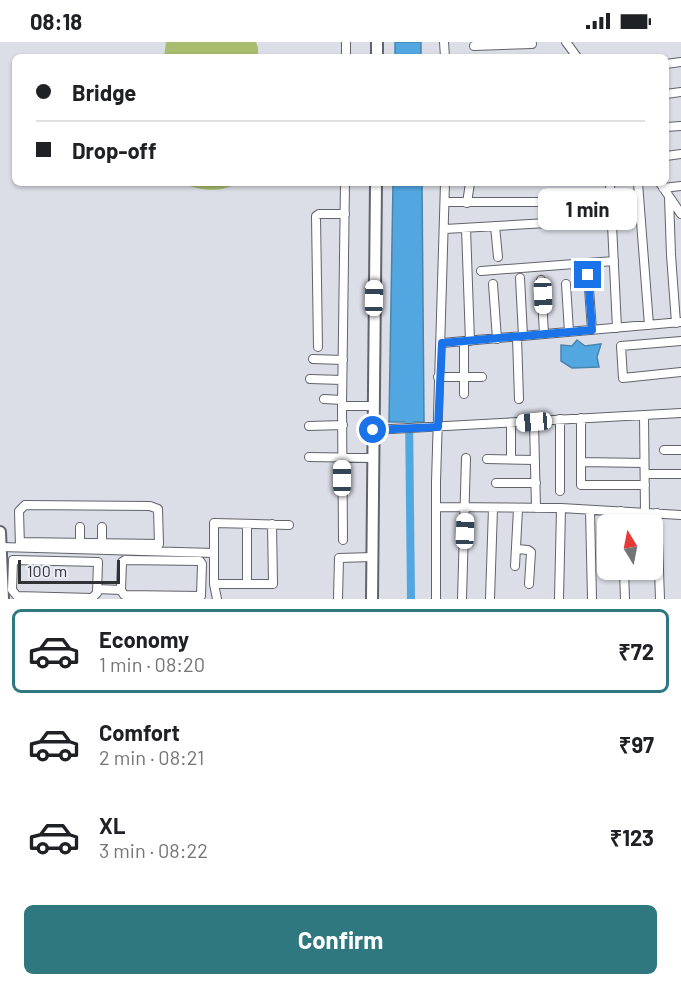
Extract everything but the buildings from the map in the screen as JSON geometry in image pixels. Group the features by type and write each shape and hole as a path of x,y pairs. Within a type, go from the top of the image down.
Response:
{"street":[{"path":"474,44 531,44"},
{"path":"343,540 342,380 345,186"},
{"path":"372,599 373,458 379,430 372,406 375,186"},
{"path":"436,599 438,377 442,343 445,186"},
{"path":"467,203 470,186"},
{"path":"610,186 617,328"},
{"path":"638,186 649,325"},
{"path":"663,186 681,214"},
{"path":"442,343 679,323 670,253 669,197"},
{"path":"446,202 558,202 591,198"},
{"path":"318,347 316,216 345,214"},
{"path":"445,229 582,221"},
{"path":"495,225 498,258"},
{"path":"464,394 467,341 466,228"},
{"path":"481,270 614,261"},
{"path":"588,275 592,330"},
{"path":"519,399 520,279"},
{"path":"541,280 544,334"},
{"path":"494,284 496,339"},
{"path":"566,284 569,332"},
{"path":"681,341 621,346 623,378 681,372"},
{"path":"313,359 343,360"},
{"path":"438,377 482,377"},
{"path":"310,379 342,380"},
{"path":"324,399 372,406"},
{"path":"379,430 681,413"},
{"path":"644,415 645,512"},
{"path":"581,418 581,485 645,485"},
{"path":"560,419 560,491"},
{"path":"534,422 536,508"},
{"path":"511,424 511,459"},
{"path":"309,426 343,425"},
{"path":"664,450 681,450"},
{"path":"309,457 373,458"},
{"path":"462,599 466,458"},
{"path":"487,459 535,460"},
{"path":"581,462 644,463"},
{"path":"645,474 681,474"},
{"path":"496,483 536,483"},
{"path":"102,527 95,596 92,598 17,596 12,590 13,560 18,545 19,511 25,505 150,506 158,509 159,548"},
{"path":"436,507 561,508 681,515"},
{"path":"490,599 493,508"},
{"path":"559,599 561,508"},
{"path":"515,566 518,509"},
{"path":"590,510 592,599"},
{"path":"657,513 660,599"},
{"path":"217,599 214,584 214,523 289,525"},
{"path":"247,524 247,584"},
{"path":"214,584 273,584 272,524"},
{"path":"80,527 80,546"},
{"path":"0,532 3,599"},
{"path":"0,550 18,545 159,548 200,557"},
{"path":"101,547 127,550 159,548"},
{"path":"517,549 531,552 529,584"},
{"path":"127,550 127,560"},
{"path":"200,557 202,564 201,596 124,595 121,590 122,562 127,560 200,557 214,553"},
{"path":"338,599 339,558 372,557"},
{"path":"13,560 98,562"},
{"path":"624,580 625,599"},
{"path":"97,589 121,590"}],"green space":[{"path":"166,42 256,42 258,48 258,54 164,54"},
{"path":"188,186 230,186 216,190"}],"water":[{"path":"395,42 421,42 421,54 395,54"},
{"path":"393,186 422,186 424,422 389,422"},
{"path":"577,340 585,346 601,344 597,357 599,367 572,368 561,361 561,345 572,346"}],"waterway":[{"path":"409,412 411,599"}],"route":[{"path":"373,430 438,427 438,377 442,343 592,330 588,275"}]}
